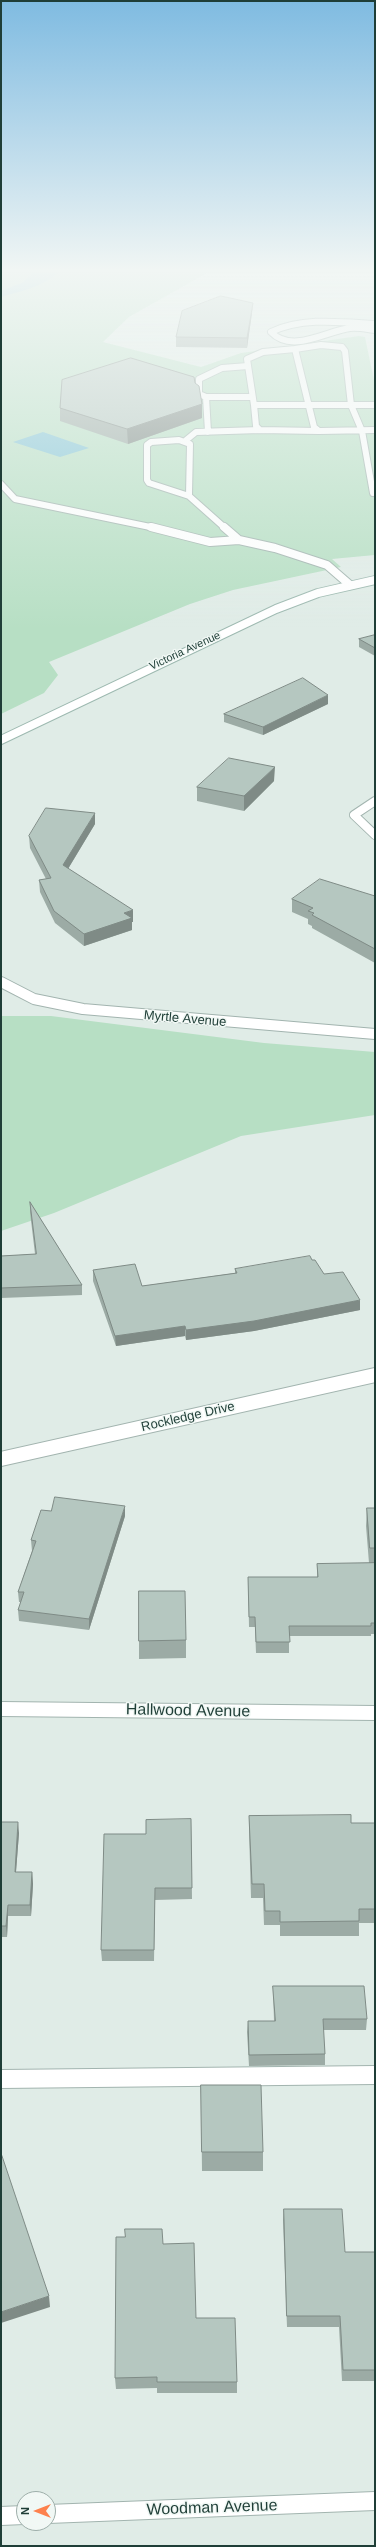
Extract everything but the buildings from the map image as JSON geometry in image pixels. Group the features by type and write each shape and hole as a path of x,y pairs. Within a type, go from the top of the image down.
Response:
{"street":[{"path":"199,392 199,394 206,397 252,397"},
{"path":"251,392 256,426 260,430"},
{"path":"305,392 314,427 319,431"},
{"path":"350,392 351,405 362,431 373,493"},
{"path":"206,397 208,432"},
{"path":"254,405 375,405"},
{"path":"184,441 196,432 260,430 375,430"},
{"path":"189,496 190,444 184,441 168,440 147,445 147,480 158,488 189,496 239,540"},
{"path":"1,484 15,499 136,523 210,542 239,540 275,548 327,565 350,585"},
{"name":"Victoria Avenue","path":"1,740 276,609 318,593 375,580"},
{"path":"375,801 354,815 375,835"},
{"name":"Myrtle Avenue","path":"1,982 34,999 83,1009 375,1034"},
{"name":"Rockledge Drive","path":"1,1459 375,1375"},
{"name":"Hallwood Avenue","path":"1,1709 375,1713"},
{"path":"1,2079 375,2075"},
{"name":"Woodman Avenue","path":"56,2514 375,2502"},
{"path":"1,2516 16,2515"}],"green space":[{"path":"1,392 375,392 375,555 332,559 341,567 233,590 190,604 49,662 58,675 44,693 1,714"},
{"path":"1,1016 51,1016 264,1043 375,1052 375,1115 241,1136 54,1213 1,1231"}],"water":[{"path":"43,432 89,448 60,457 13,442"}]}
